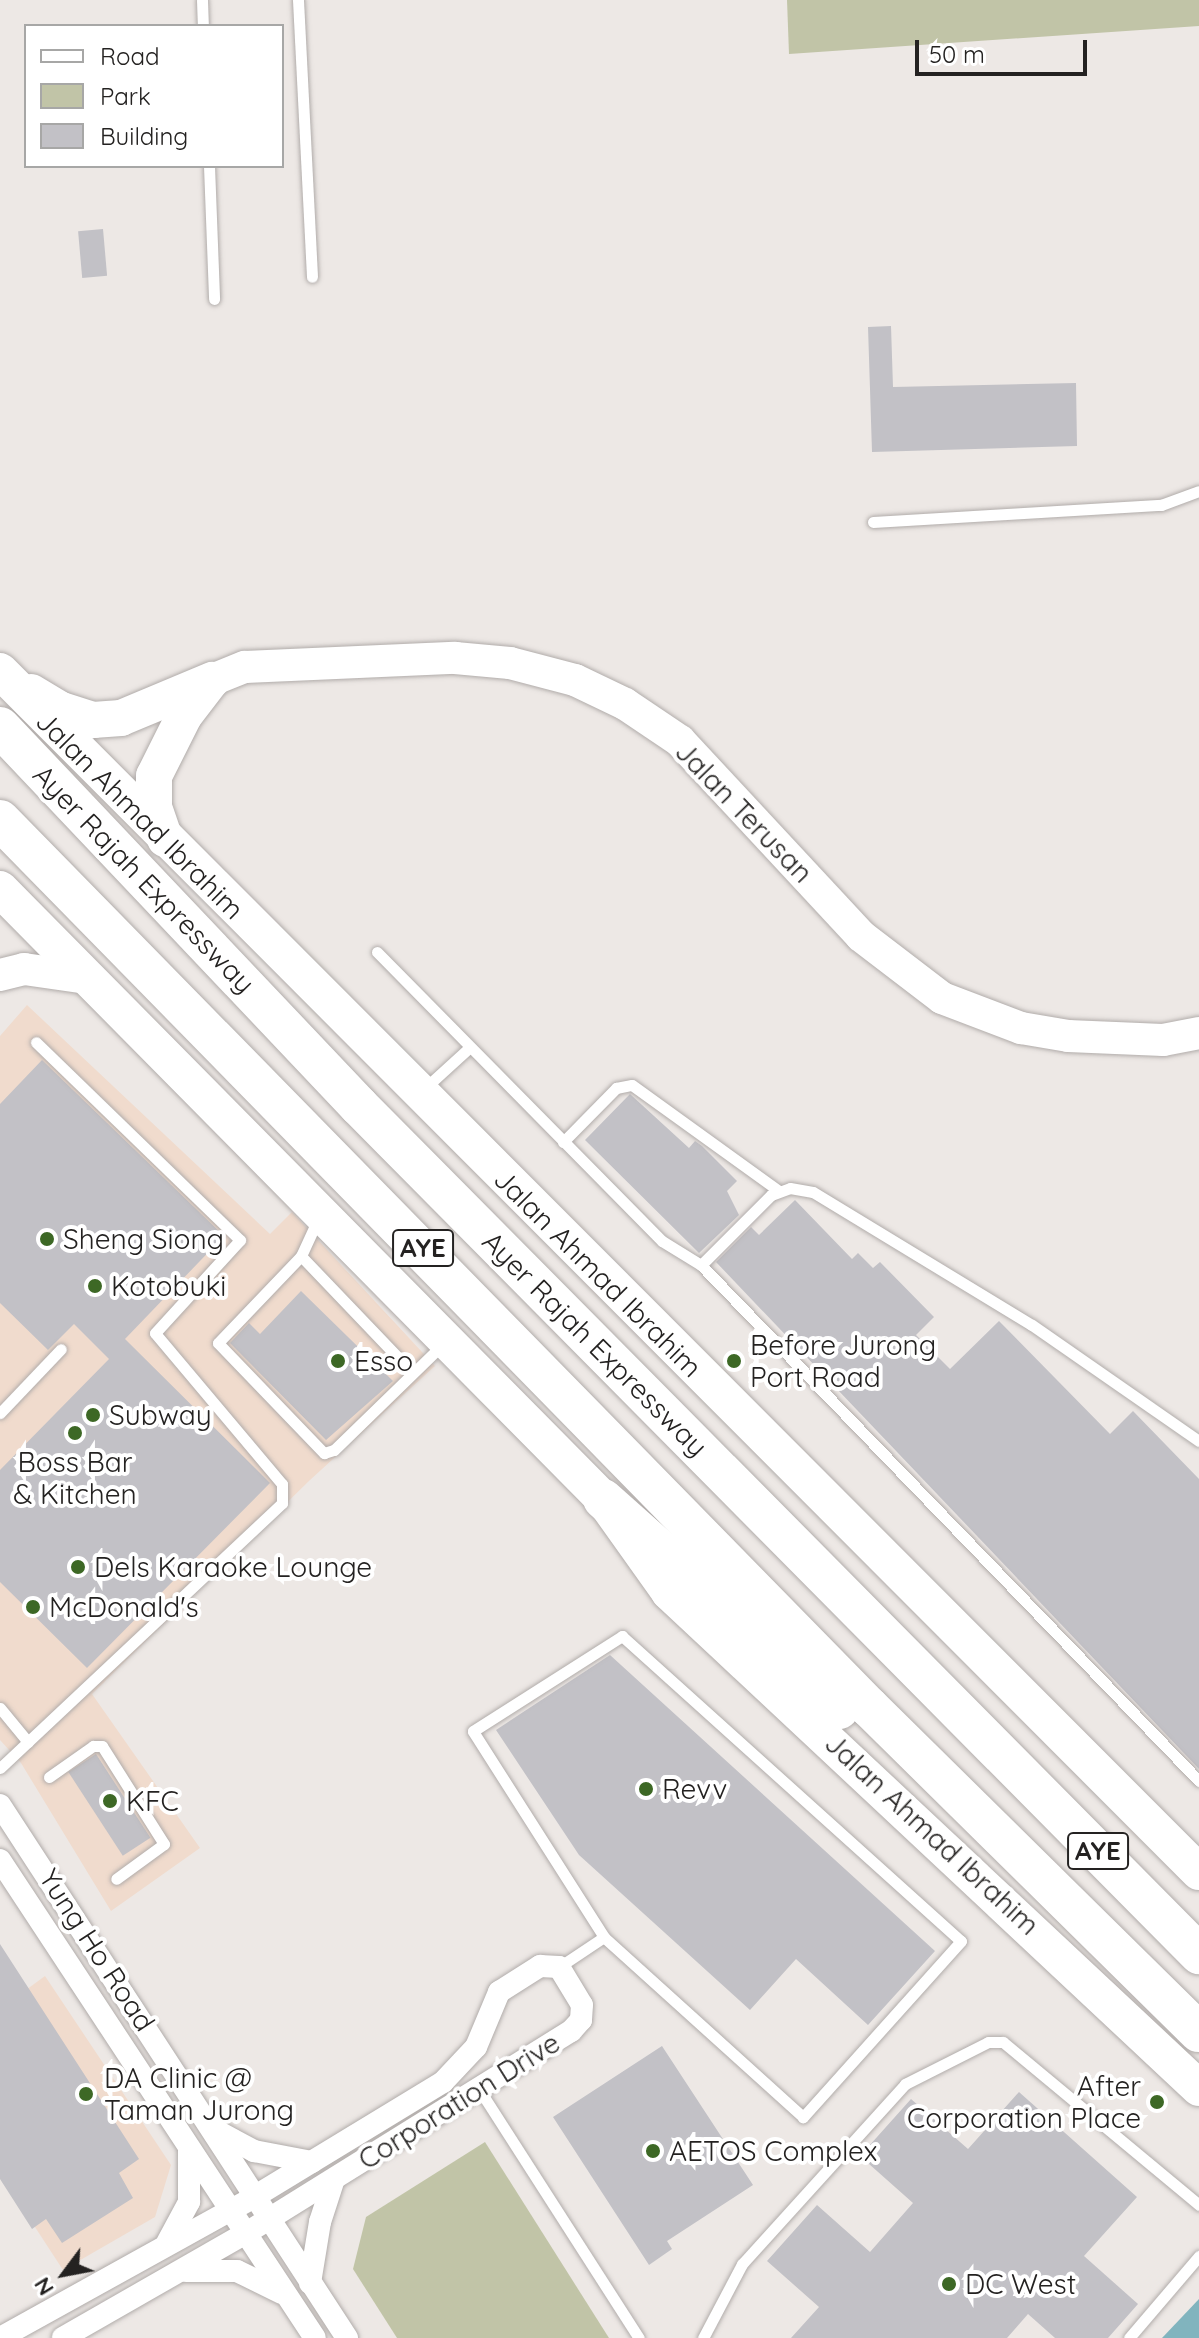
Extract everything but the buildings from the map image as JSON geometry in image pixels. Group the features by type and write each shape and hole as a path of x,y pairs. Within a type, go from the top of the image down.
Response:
{"highway":[{"name":"Ayer Rajah Expressway","path":"0,727 359,1106 1199,1954"},
{"name":"Ayer Rajah Expressway","path":"0,820 899,1736 1199,2032"},
{"path":"603,1499 863,1728 899,1736"}],"main road":[{"path":"3,673 59,709 93,720 121,718 212,680"},
{"name":"Jalan Ahmad Ibrahim","path":"3,673 418,1094 1199,1872"},
{"path":"165,839 154,807 154,776 184,716 212,680"},
{"name":"Jalan Ahmad Ibrahim","path":"0,889 603,1499 669,1592 1199,2088"}],"street":[{"name":"Jalan Terusan","path":"212,680 245,667 455,658 510,663 575,680 625,704 680,741 861,936 942,998 1021,1028 1068,1036 1163,1040 1199,1033"},
{"path":"0,975 53,970 88,978"},
{"name":"Yung Ho Road","path":"0,1805 347,2338"},
{"name":"Yung Ho Road","path":"0,1860 315,2338"},
{"name":"Corporation Drive","path":"0,2338 230,2211 443,2082 476,2047 499,1992 540,1966 559,1967 582,2005 581,2020 479,2089 269,2219 63,2338"},
{"path":"211,2128 254,2151 312,2162"},
{"path":"164,2247 189,2202 188,2146"},
{"path":"310,2283 320,2222 334,2179"},
{"path":"180,2271 237,2271 288,2296"}],"lane":[{"path":"202,0 203,24"},
{"path":"298,0 312,277"},
{"path":"209,168 214,299"},
{"path":"873,522 1161,505 1199,491"},
{"path":"377,952 662,1241 701,1265 1199,1781"},
{"path":"0,1768 282,1503 282,1484 155,1333 240,1240 36,1042"},
{"path":"418,1094 469,1048"},
{"path":"563,1142 616,1088 632,1085 779,1191"},
{"path":"701,1265 779,1191 798,1188 827,1200 1032,1325 1199,1441"},
{"path":"321,1211 301,1256 219,1340 221,1349 327,1453 448,1340"},
{"path":"301,1256 412,1372"},
{"path":"0,1413 61,1349"},
{"path":"622,1636 961,1941 803,2117 604,1937 473,1731 622,1636"},
{"path":"0,1708 28,1742"},
{"path":"49,1777 93,1746 102,1746 164,1844 116,1879"},
{"path":"559,1967 604,1937"},
{"path":"703,2338 742,2264 905,2084 988,2042 1003,2042 1199,2205"},
{"path":"479,2089 639,2338"},
{"path":"1129,2338 1199,2256"}],"shaded area":[{"path":"27,1005 270,1234 292,1212 435,1366 310,1480 92,1694 200,1848 111,1911 21,1763 0,1740 0,1036"},
{"path":"45,1976 171,2165 155,2217 63,2270 33,2224 15,1998"}],"green space":[{"path":"787,0 1199,0 1199,26 789,54"},
{"path":"485,2142 609,2338 397,2338 353,2269 366,2217"}],"water":[{"path":"1199,2299 1199,2338 1162,2338"}],"place":[{"name":"Sheng Siong","path":"47,1239"},
{"name":"Kotobuki","path":"95,1286"},
{"name":"Esso","path":"338,1361"},
{"name":"Before Jurong Port Road","path":"734,1361"},
{"name":"Subway","path":"93,1415"},
{"name":"Boss Bar & Kitchen","path":"75,1433"},
{"name":"Dels Karaoke Lounge","path":"78,1567"},
{"name":"McDonald's","path":"33,1607"},
{"name":"Revv","path":"646,1789"},
{"name":"KFC","path":"110,1801"},
{"name":"DA Clinic @ Taman Jurong","path":"86,2094"},
{"name":"After Corporation Place","path":"1157,2102"},
{"name":"AETOS Complex","path":"653,2151"},
{"name":"DC West","path":"949,2284"}]}
